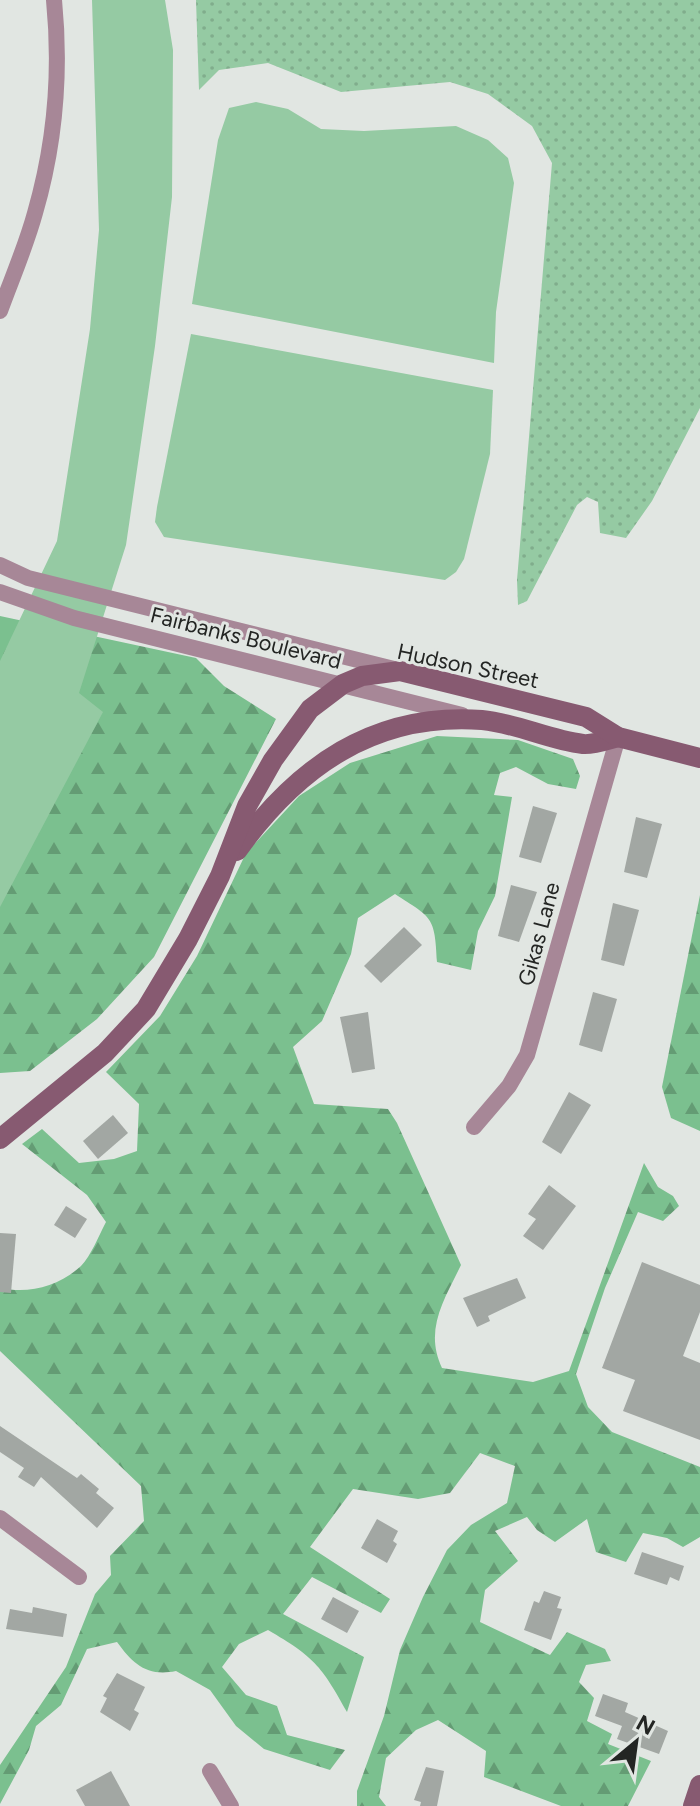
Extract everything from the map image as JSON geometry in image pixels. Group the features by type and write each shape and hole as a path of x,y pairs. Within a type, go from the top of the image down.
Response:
{"street":[{"path":"1,307 36,212 49,152 56,86 54,0"},
{"name":"Fairbanks Boulevard","path":"0,565 28,578 400,671"},
{"name":"Fairbanks Boulevard","path":"0,592 74,618 483,720"},
{"name":"Hudson Street","path":"0,1139 61,1091 129,1029 162,986 220,876 247,806 284,741 310,709 343,684 370,674 400,671 586,717 618,737 700,758"},
{"name":"Hudson Street","path":"220,876 276,801 307,773 343,749 409,726 483,720 586,745 618,737"},
{"name":"Gikas Lane","path":"474,1127 509,1086 527,1055 618,737"},
{"path":"0,1518 79,1577"},
{"path":"210,1771 231,1806"},
{"path":"693,1806 700,1785"}],"green space":[{"path":"92,0 165,0 173,50 172,197 155,346 126,545 79,693 103,712 0,907 0,661 57,541 90,329 99,230"},
{"path":"196,0 700,0 700,408 652,501 626,538 600,533 598,502 587,497 577,505 527,601 518,605 517,580 552,163 532,126 488,94 450,82 341,92 268,63 219,70 199,90"},
{"path":"256,102 288,109 321,129 364,131 456,126 488,140 508,158 514,183 496,312 494,363 192,304 218,140 229,108"},
{"path":"191,334 493,390 490,454 464,559 456,572 445,580 164,537 155,522"},
{"path":"0,616 196,658 224,686 276,719 154,957 97,1019 30,1071 0,1073"},
{"path":"437,736 518,740 573,759 580,776 576,789 548,784 516,767 500,773 494,795 512,797 495,896 478,931 471,970 437,962 435,935 429,920 395,894 358,918 351,954 322,1021 293,1047 314,1104 388,1109 397,1123 461,1265 438,1315 435,1341 442,1368 533,1382 569,1371 644,1163 658,1187 673,1196 679,1206 663,1221 638,1212 605,1288 576,1374 588,1407 612,1432 700,1467 700,1537 683,1547 667,1538 643,1533 626,1562 596,1552 587,1519 555,1542 537,1530 527,1517 495,1531 518,1561 485,1590 480,1622 550,1655 567,1632 605,1649 611,1661 586,1665 579,1682 594,1698 587,1721 612,1734 608,1744 651,1761 628,1806 561,1806 484,1777 486,1751 438,1720 416,1730 386,1758 379,1797 386,1806 357,1806 357,1791 384,1716 400,1650 423,1597 447,1550 471,1525 507,1503 515,1466 480,1453 450,1493 418,1499 353,1489 310,1547 390,1599 381,1613 312,1577 283,1614 364,1657 347,1712 315,1664 268,1630 239,1644 222,1667 246,1695 277,1706 287,1735 345,1750 330,1770 264,1749 236,1726 210,1690 176,1671 157,1672 142,1667 117,1642 87,1649 61,1705 36,1726 29,1750 0,1804 0,1765 66,1667 95,1594 111,1575 110,1556 144,1521 141,1486 0,1351 0,1288 32,1289 63,1279 85,1262 106,1222 87,1195 22,1144 42,1129 79,1163 114,1159 137,1151 139,1104 106,1072 160,1016 197,956 246,853 299,796 350,763"},
{"path":"700,895 700,1131 671,1118 662,1087"}],"building":[{"path":"533,806 557,813 541,863 519,857"},
{"path":"636,817 662,824 647,878 624,872"},
{"path":"511,885 537,892 519,942 498,936"},
{"path":"613,903 639,910 624,966 601,960"},
{"path":"404,927 422,945 381,983 364,966"},
{"path":"593,992 617,999 602,1052 579,1045"},
{"path":"368,1012 375,1069 352,1073 340,1017"},
{"path":"569,1092 591,1105 561,1154 542,1142"},
{"path":"113,1115 128,1133 98,1159 83,1141"},
{"path":"549,1185 576,1206 543,1250 523,1236 536,1219 528,1214"},
{"path":"66,1206 87,1219 75,1238 54,1225"},
{"path":"0,1233 16,1234 11,1293 0,1292"},
{"path":"642,1262 700,1285 700,1312 683,1356 700,1363 700,1440 623,1411 635,1380 602,1368"},
{"path":"517,1278 526,1298 488,1316 490,1321 477,1327 463,1298"},
{"path":"0,1426 77,1478 81,1474 99,1489 96,1493 114,1508 97,1528 41,1477 34,1487 18,1477 24,1468 0,1452"},
{"path":"377,1519 398,1531 393,1541 397,1544 387,1563 361,1548"},
{"path":"642,1552 684,1566 679,1581 670,1577 667,1585 634,1574"},
{"path":"544,1591 561,1597 557,1608 562,1609 551,1640 524,1630 534,1601 539,1603"},
{"path":"333,1597 359,1611 347,1633 321,1619"},
{"path":"33,1607 67,1614 63,1637 6,1629 10,1609 32,1613"},
{"path":"117,1673 145,1687 134,1710 139,1713 130,1731 100,1712 107,1698 103,1696"},
{"path":"603,1694 628,1703 625,1712 668,1731 659,1754 617,1739 622,1726 595,1716"},
{"path":"426,1767 444,1771 437,1806 420,1806 421,1802 414,1800"},
{"path":"111,1771 130,1806 85,1806 76,1790"}]}
